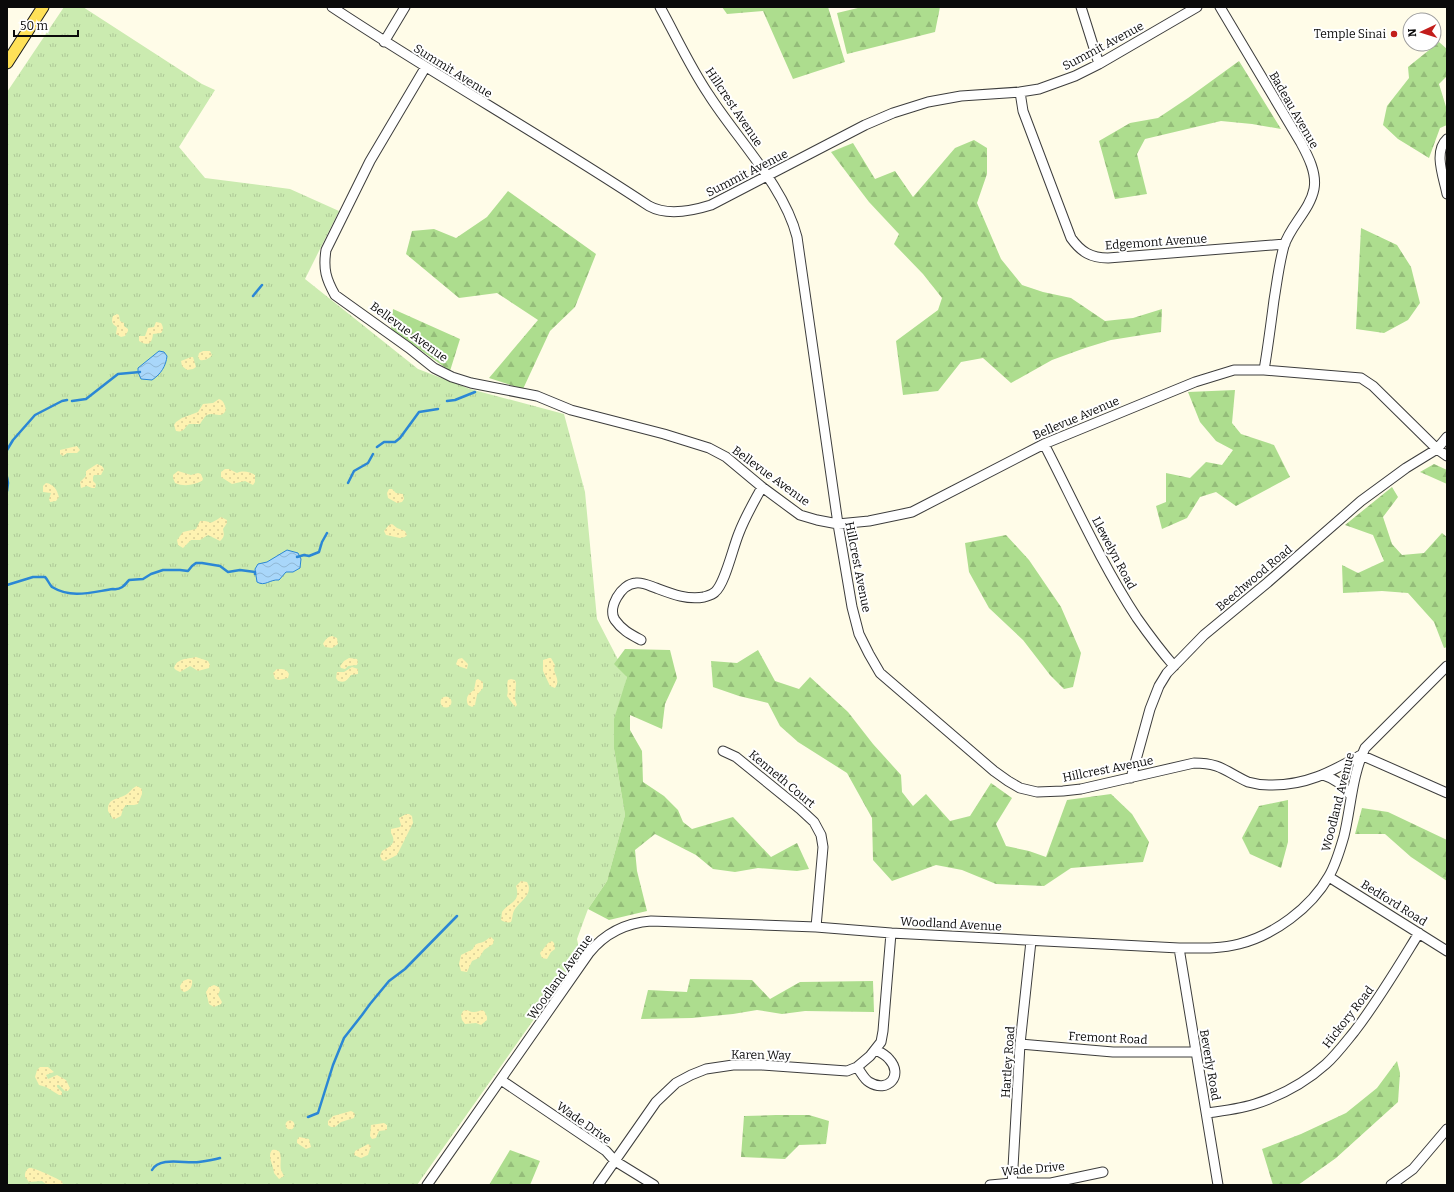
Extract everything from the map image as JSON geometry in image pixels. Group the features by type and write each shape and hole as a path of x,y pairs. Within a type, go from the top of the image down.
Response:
{"main road":[{"path":"7,63 43,7"}],"street":[{"name":"Summit Avenue","path":"332,7 425,68 656,210 676,212 711,205 865,125 901,110 928,102 960,96 1020,92 1039,89 1059,82 1099,64 1197,7"},
{"path":"384,42 405,7"},
{"name":"Hillcrest Avenue","path":"660,7 708,94 767,176 788,211 793,223 797,237 838,524 852,607 859,634 880,673 994,771 1020,788 1036,792 1081,789 1194,763 1207,763 1218,766 1249,782 1259,785 1298,784 1323,775 1361,755"},
{"path":"1082,7 1099,64"},
{"name":"Badeau Avenue","path":"1220,7 1301,143 1313,171 1315,182 1314,190 1310,199 1284,244 1264,370"},
{"name":"Bellevue Avenue","path":"425,68 370,161 326,250 324,265 328,282 336,295 434,368 471,383 537,396 571,410 664,434 709,448 726,457 762,487 800,515 838,524 869,521 912,512 1044,444 1195,382 1234,370 1264,370 1361,378 1374,386 1437,449 1447,456"},
{"name":"Edgemont Avenue","path":"1020,92 1023,111 1071,238 1078,248 1084,252 1093,256 1108,258 1284,244"},
{"path":"1447,139 1440,150 1440,160 1447,194"},
{"name":"Beechwood Road","path":"1130,778 1150,709 1159,686 1167,673 1204,635 1267,583 1361,501 1406,468 1437,449 1447,437"},
{"name":"Llewelyn Road","path":"1044,444 1097,549 1116,583 1151,638 1174,666"},
{"path":"1437,449 1447,449"},
{"path":"641,640 624,631 613,618 614,605 618,593 625,586 636,582 646,584 673,595 688,598 708,596 715,592 722,583 739,532 762,487"},
{"name":"Woodland Avenue","path":"427,1185 589,953 603,939 620,928 635,923 651,921 816,927 891,933 1178,948 1211,948 1238,944 1268,934 1293,917 1312,899 1329,877 1337,860 1344,836 1351,796 1361,755 1370,742 1447,666"},
{"name":"Kenneth Court","path":"723,751 736,756 800,809 814,822 821,835 823,848 816,927"},
{"path":"1361,755 1447,793"},
{"path":"1323,775 1342,784 1351,796"},
{"name":"Bedford Road","path":"1329,877 1447,950"},
{"path":"876,1050 889,1058 895,1068 895,1077 890,1083 884,1086 868,1081 857,1067 876,1050 881,1042 891,933"},
{"name":"Hickory Road","path":"1207,1113 1234,1109 1273,1097 1290,1089 1325,1064 1339,1051 1384,990 1419,933"},
{"name":"Hartley Road","path":"1012,1184 1020,1044 1031,941"},
{"name":"Beverly Road","path":"1178,948 1218,1185"},
{"name":"Fremont Road","path":"1020,1044 1113,1052 1195,1052"},
{"name":"Karen Way","path":"598,1185 656,1102 676,1083 691,1075 706,1069 733,1065 762,1065 848,1071 857,1067"},
{"name":"Wade Drive","path":"501,1080 606,1151 615,1161 654,1185"},
{"path":"1391,1185 1412,1169 1447,1129"},
{"name":"Wade Drive","path":"990,1185 1051,1183 1102,1172"}],"green space":[{"path":"64,7 83,7 202,84 215,90 179,147 205,178 290,189 339,211 305,279 418,369 470,389 564,414 585,492 597,619 627,677 622,697 614,749 625,815 607,881 588,909 577,939 580,954 417,1185 7,1185 7,92"},
{"path":"722,7 828,7 845,62 793,79 763,11 727,14"},
{"path":"862,7 940,7 935,32 847,54 837,13"},
{"path":"1442,45 1447,49 1447,76 1439,84 1447,110 1447,125 1440,128 1429,158 1398,139 1383,125 1387,106 1409,78 1408,67 1427,52 1442,52"},
{"path":"1239,61 1281,129 1221,121 1145,139 1137,154 1147,194 1115,199 1099,141 1130,123 1158,118"},
{"path":"974,140 987,148 987,174 977,203 1001,259 1022,285 1043,292 1071,298 1105,321 1133,318 1162,309 1161,332 1111,340 1085,348 1052,360 1011,383 983,358 961,362 938,391 903,395 896,341 938,310 942,298 923,274 894,244 899,234 869,202 831,152 853,143 875,179 895,171 913,197 955,148"},
{"path":"508,191 596,254 575,307 550,331 523,389 489,378 538,320 497,293 459,298 406,254 412,231 434,229 456,238 487,217"},
{"path":"1361,228 1397,245 1411,267 1420,303 1408,320 1384,333 1356,329"},
{"path":"393,309 460,339 450,371 391,329"},
{"path":"1235,390 1232,423 1241,434 1274,445 1290,477 1236,506 1216,492 1200,497 1187,518 1162,529 1156,506 1166,502 1166,473 1190,478 1206,462 1222,465 1233,450 1216,441 1200,422 1188,392"},
{"path":"1434,464 1447,470 1447,484 1420,472"},
{"path":"1392,487 1398,497 1383,517 1392,544 1402,555 1424,553 1442,533 1447,537 1447,647 1444,648 1434,622 1408,593 1382,591 1343,593 1342,565 1358,573 1384,561 1373,535 1345,525"},
{"path":"1006,535 1029,560 1061,607 1081,653 1073,687 1064,689 1050,675 1023,640 989,608 969,572 965,543"},
{"path":"625,649 670,650 677,678 665,704 662,729 630,715 630,730 642,751 643,782 664,796 678,810 683,822 692,829 733,817 771,857 797,843 809,869 797,871 758,868 735,872 713,869 696,855 655,834 635,850 637,871 647,911 609,920 588,909 607,881 625,815 614,749 614,719 627,677 614,664"},
{"path":"758,650 775,681 799,689 810,677 848,712 873,744 901,775 902,792 913,806 926,794 950,821 970,816 991,783 1012,798 996,824 1006,846 1029,851 1046,857 1067,800 1111,794 1132,814 1149,842 1143,862 1071,868 1044,886 996,884 962,870 936,865 892,881 873,860 872,818 847,773 798,742 780,726 768,703 739,696 713,687 711,661 737,663"},
{"path":"1288,800 1288,842 1281,868 1250,854 1242,838 1259,806"},
{"path":"1362,808 1388,812 1447,840 1447,881 1411,857 1385,834 1355,834"},
{"path":"690,979 752,980 770,999 800,982 873,981 874,1012 805,1011 782,1014 757,1010 692,1018 641,1019 648,990 687,992"},
{"path":"1397,1061 1400,1073 1398,1102 1336,1158 1298,1185 1273,1185 1262,1149 1301,1134 1346,1113 1377,1088"},
{"path":"809,1115 829,1121 826,1144 799,1145 785,1159 741,1157 744,1116"},
{"path":"510,1150 540,1161 530,1185 489,1185"}],"sand":[{"path":"117,314 119,315 120,321 124,323 124,326 128,329 125,336 121,337 116,334 117,327 113,324 112,320 113,316"},
{"path":"156,322 161,323 163,329 162,332 153,334 151,342 148,344 139,341 139,336 145,336 148,328 154,327"},
{"path":"203,351 210,351 212,355 210,357 205,360 200,360 198,357 199,353"},
{"path":"193,357 196,367 187,370 182,366 181,361"},
{"path":"219,399 225,405 226,410 224,413 220,415 207,415 200,424 189,424 182,431 176,431 174,425 176,422 198,412 203,404 213,403"},
{"path":"77,446 80,450 77,453 67,453 63,456 60,454 60,450"},
{"path":"97,464 102,466 104,469 101,475 94,475 93,477 93,481 96,484 95,488 87,486 81,488 80,482 86,476 86,471"},
{"path":"225,469 229,469 237,473 251,473 255,475 255,482 253,485 245,481 232,484 221,477 221,472"},
{"path":"178,471 191,475 198,473 201,474 203,479 202,481 186,485 175,483 173,475"},
{"path":"46,483 53,486 56,490 59,497 56,501 50,502 49,499 51,493 43,492 43,486"},
{"path":"389,489 392,489 396,493 403,494 404,499 402,502 397,503 388,498 387,493"},
{"path":"221,517 227,520 227,523 223,529 224,534 222,540 220,541 208,535 200,540 191,540 183,548 178,545 177,540 183,532 196,529 200,521 213,522"},
{"path":"392,524 405,531 407,535 400,538 386,535 384,531 389,525"},
{"path":"332,636 337,638 338,644 332,648 325,647 323,644 327,638"},
{"path":"196,657 208,661 210,665 209,668 198,671 190,666 180,672 174,668 177,662"},
{"path":"349,658 357,659 357,665 348,666 345,669 341,668 340,666 344,661"},
{"path":"462,658 468,664 467,669 456,664 458,659"},
{"path":"551,658 555,665 554,670 557,681 555,688 550,686 543,671 543,660"},
{"path":"352,667 358,669 358,674 351,675 345,681 338,681 336,678 337,672 344,672"},
{"path":"277,669 284,669 287,671 289,674 288,678 279,680 275,679 273,673"},
{"path":"478,679 483,682 483,688 477,695 475,705 472,707 468,705 467,698 474,690 476,680"},
{"path":"511,679 515,680 516,683 515,699 517,705 515,707 507,696 507,682"},
{"path":"444,697 448,697 450,698 450,706 444,707 441,704 441,700"},
{"path":"137,786 142,789 142,794 138,804 126,805 121,816 113,819 108,811 109,803 124,796"},
{"path":"406,814 412,816 413,823 397,855 385,861 382,860 380,856 382,851 393,842 391,829 400,827 401,825 399,818"},
{"path":"521,881 527,882 529,886 528,894 517,906 511,922 503,921 501,920 502,912 516,899 516,886"},
{"path":"491,937 494,940 493,944 484,950 479,958 472,961 467,972 461,971 459,964 461,955 473,949 476,944 484,942"},
{"path":"552,941 555,949 551,952 547,959 542,958 540,953 548,943"},
{"path":"188,979 192,980 191,986 188,991 184,992 181,990 180,986 183,981"},
{"path":"214,985 219,987 220,990 218,995 222,1002 214,1007 209,1004 206,992 209,987"},
{"path":"466,1010 475,1012 483,1010 486,1013 487,1020 481,1025 476,1023 465,1024 461,1015 463,1011"},
{"path":"40,1067 48,1067 54,1072 46,1075 48,1079 57,1075 66,1080 70,1088 68,1091 65,1091 57,1085 62,1092 62,1095 59,1095 46,1087 39,1085 35,1077 37,1070"},
{"path":"351,1111 355,1114 354,1118 341,1122 335,1127 328,1125 328,1121 333,1116"},
{"path":"290,1120 295,1125 290,1130 285,1125"},
{"path":"384,1123 387,1125 387,1130 379,1131 376,1138 372,1139 370,1136 371,1125"},
{"path":"299,1137 309,1139 311,1147 306,1149 297,1143"},
{"path":"368,1144 371,1146 368,1155 361,1158 354,1155 355,1151"},
{"path":"272,1150 279,1151 281,1156 281,1170 284,1176 279,1179 274,1173 273,1169 270,1155"},
{"path":"29,1168 40,1171 62,1181 63,1185 47,1185 42,1181 29,1182 25,1177"}],"water":[{"path":"159,351 164,352 167,356 166,363 162,370 152,380 141,379 138,368"},
{"path":"287,550 298,553 301,559 300,568 293,572 286,572 279,580 263,584 257,582 255,569 258,564 267,562"}],"waterway":[{"path":"253,296 262,285"},
{"path":"72,401 86,399 118,374 140,372"},
{"path":"447,401 455,400 475,392"},
{"path":"7,450 13,440 35,415 62,401 67,400"},
{"path":"377,447 384,442 395,442 400,438 419,412 438,409"},
{"path":"348,483 354,471 368,463 373,454"},
{"path":"7,477 7,491"},
{"path":"297,557 304,555 309,556 319,552 327,533"},
{"path":"7,585 33,577 45,577 52,587 60,591 82,594 118,589 124,586 129,580 143,579 151,574 163,570 188,571 196,563 220,566 228,572 240,570 255,572 255,574"},
{"path":"308,1117 318,1113 333,1065 344,1038 389,981 405,969 457,916"},
{"path":"152,1170 161,1163 199,1162 220,1158"}],"place":[{"name":"Temple Sinai","path":"1394,34"}]}
